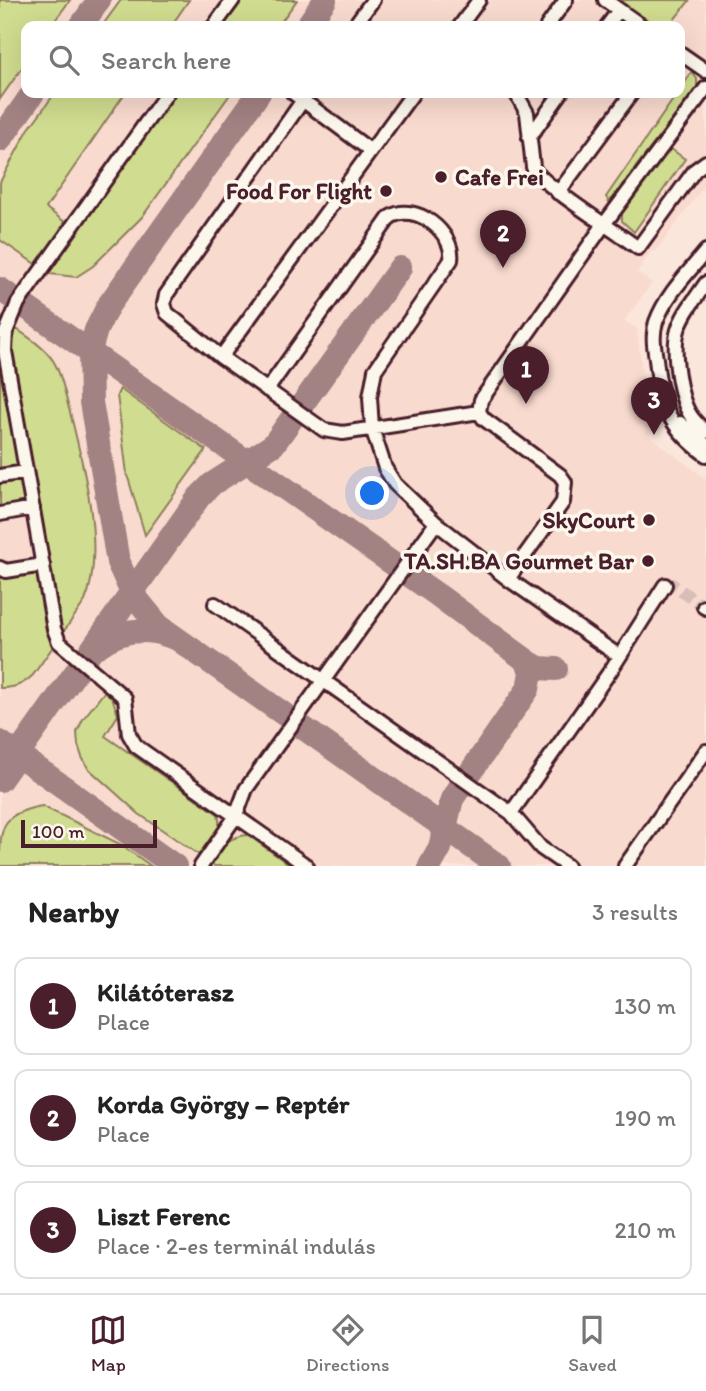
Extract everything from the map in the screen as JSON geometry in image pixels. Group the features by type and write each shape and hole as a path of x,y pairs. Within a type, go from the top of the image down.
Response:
{"street":[{"path":"218,21 233,0"},
{"path":"358,21 373,0"},
{"path":"464,21 479,0"},
{"path":"551,21 566,0"},
{"path":"605,0 635,21"},
{"path":"611,21 619,10"},
{"path":"685,56 706,71"},
{"path":"508,579 563,502 565,482 560,475 484,419 480,412 481,400 605,223 706,88"},
{"path":"164,98 11,317 6,331 5,351 56,635 82,663 125,698 129,734 135,746 307,866"},
{"path":"299,98 164,300 169,316 221,357 324,430 343,433 480,412"},
{"path":"305,98 371,151"},
{"path":"221,357 409,98"},
{"path":"519,98 525,109 534,171 558,193 638,248 695,170 706,162"},
{"path":"530,138 557,98"},
{"path":"558,193 628,98"},
{"path":"525,109 550,108"},
{"path":"267,390 387,221 396,214 415,213 443,233 451,246 451,260 375,370 370,397 377,451 395,484 436,523 508,579 619,656"},
{"path":"706,251 670,295 657,320 654,337 659,387 669,417 683,437 706,456"},
{"path":"706,263 668,312 659,346 665,387 674,414 683,426 706,445"},
{"path":"706,283 682,320 675,344 686,408 706,432"},
{"path":"0,476 26,472"},
{"path":"0,514 33,508"},
{"path":"201,866 236,816 246,789 436,523"},
{"path":"0,568 6,571 43,565"},
{"path":"511,813 619,656 664,585"},
{"path":"215,604 511,813 541,848 567,866"},
{"path":"625,866 706,751"}],"shaded area":[{"path":"0,0 706,0 706,183 656,251 651,251 637,272 652,283 624,321 637,329 650,437 706,479 706,866 0,866"}],"green space":[{"path":"0,0 70,0 55,21 21,21 21,69 0,99"},
{"path":"121,0 189,0 174,21 106,21"},
{"path":"234,0 297,0 282,21 219,21"},
{"path":"616,0 690,0 673,21 645,21"},
{"path":"692,72 697,79 697,87 609,202 606,197 674,98 685,98 685,82"},
{"path":"51,98 122,98 46,208 76,230 166,98 227,98 142,217 93,266 76,277 50,274 0,240 0,182 28,130"},
{"path":"667,146 685,159 634,232 622,221 622,210"},
{"path":"0,318 43,349 60,374 86,481 93,533 93,558 91,581 85,601 33,675 18,685 0,688 0,572 43,570 32,505 0,510"},
{"path":"120,389 206,450 145,535 127,474 117,395"},
{"path":"105,691 112,697 118,715 105,736 218,814 218,832 202,857 139,814 88,768 78,745 77,732 83,719"},
{"path":"42,806 120,844 151,866 0,866 5,824 18,813"},
{"path":"248,835 291,866 214,866 210,863 230,840"}],"taxiway":[{"path":"84,21 99,0"},
{"path":"310,21 325,0"},
{"path":"0,140 29,98"},
{"path":"255,98 108,306 96,330 90,351 91,402 118,562 132,593 159,626 499,866"},
{"path":"0,780 199,497 212,484 273,445 400,268"},
{"path":"0,289 439,596 527,661 539,668 556,669"},
{"path":"98,646 116,636 134,631 172,637"},
{"path":"430,866 440,848 452,799 528,689 531,672 527,661"},
{"path":"0,742 175,866"}],"tunnel":[{"path":"665,585 672,584 704,607"}],"place":[{"name":"Cafe Frei","path":"441,177"},
{"name":"Food For Flight","path":"386,191"},
{"name":"Korda György – Reptér","path":"503,268"},
{"name":"Kilátóterasz","path":"526,404"},
{"name":"Liszt Ferenc","path":"654,435"},
{"name":"SkyCourt","path":"649,520"},
{"name":"TA.SH.BA Gourmet Bar","path":"648,561"}]}
